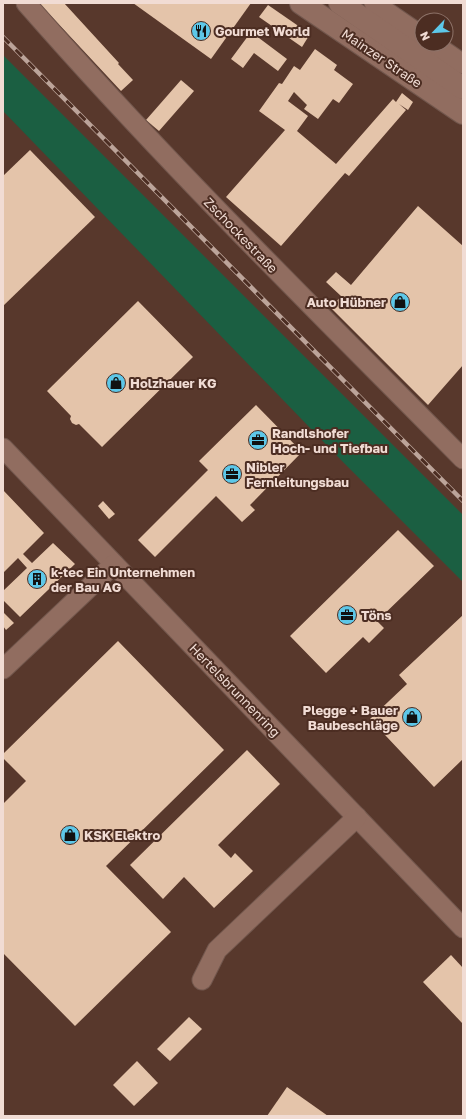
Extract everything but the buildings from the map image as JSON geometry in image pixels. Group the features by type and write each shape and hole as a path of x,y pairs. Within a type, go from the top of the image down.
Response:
{"main road":[{"name":"Mainzer Straße","path":"302,3 463,114"},
{"name":"Mainzer Straße","path":"340,3 463,88"}],"street":[{"name":"Zschockestraße","path":"26,3 168,159 275,270 463,459"},
{"path":"374,3 414,30"},
{"path":"446,52 463,64"},
{"name":"Hertelsbrunnenring","path":"3,448 463,928"},
{"path":"3,669 114,564"},
{"path":"202,980 217,950 357,817"}],"green space":[{"path":"3,55 463,515 463,582 343,462 3,111"}],"railway":[{"path":"3,37 463,501"}],"place":[{"name":"Gourmet World","path":"201,31"},
{"name":"Auto Hübner","path":"400,302"},
{"name":"Holzhauer KG","path":"116,383"},
{"name":"Randlshofer Hoch- und Tiefbau","path":"258,440"},
{"name":"Nibler Fernleitungsbau","path":"232,474"},
{"name":"k-tec Ein Unternehmen der Bau AG","path":"37,579"},
{"name":"Töns","path":"347,615"},
{"name":"Plegge + Bauer Baubeschläge","path":"412,717"},
{"name":"KSK Elektro","path":"70,835"}]}
